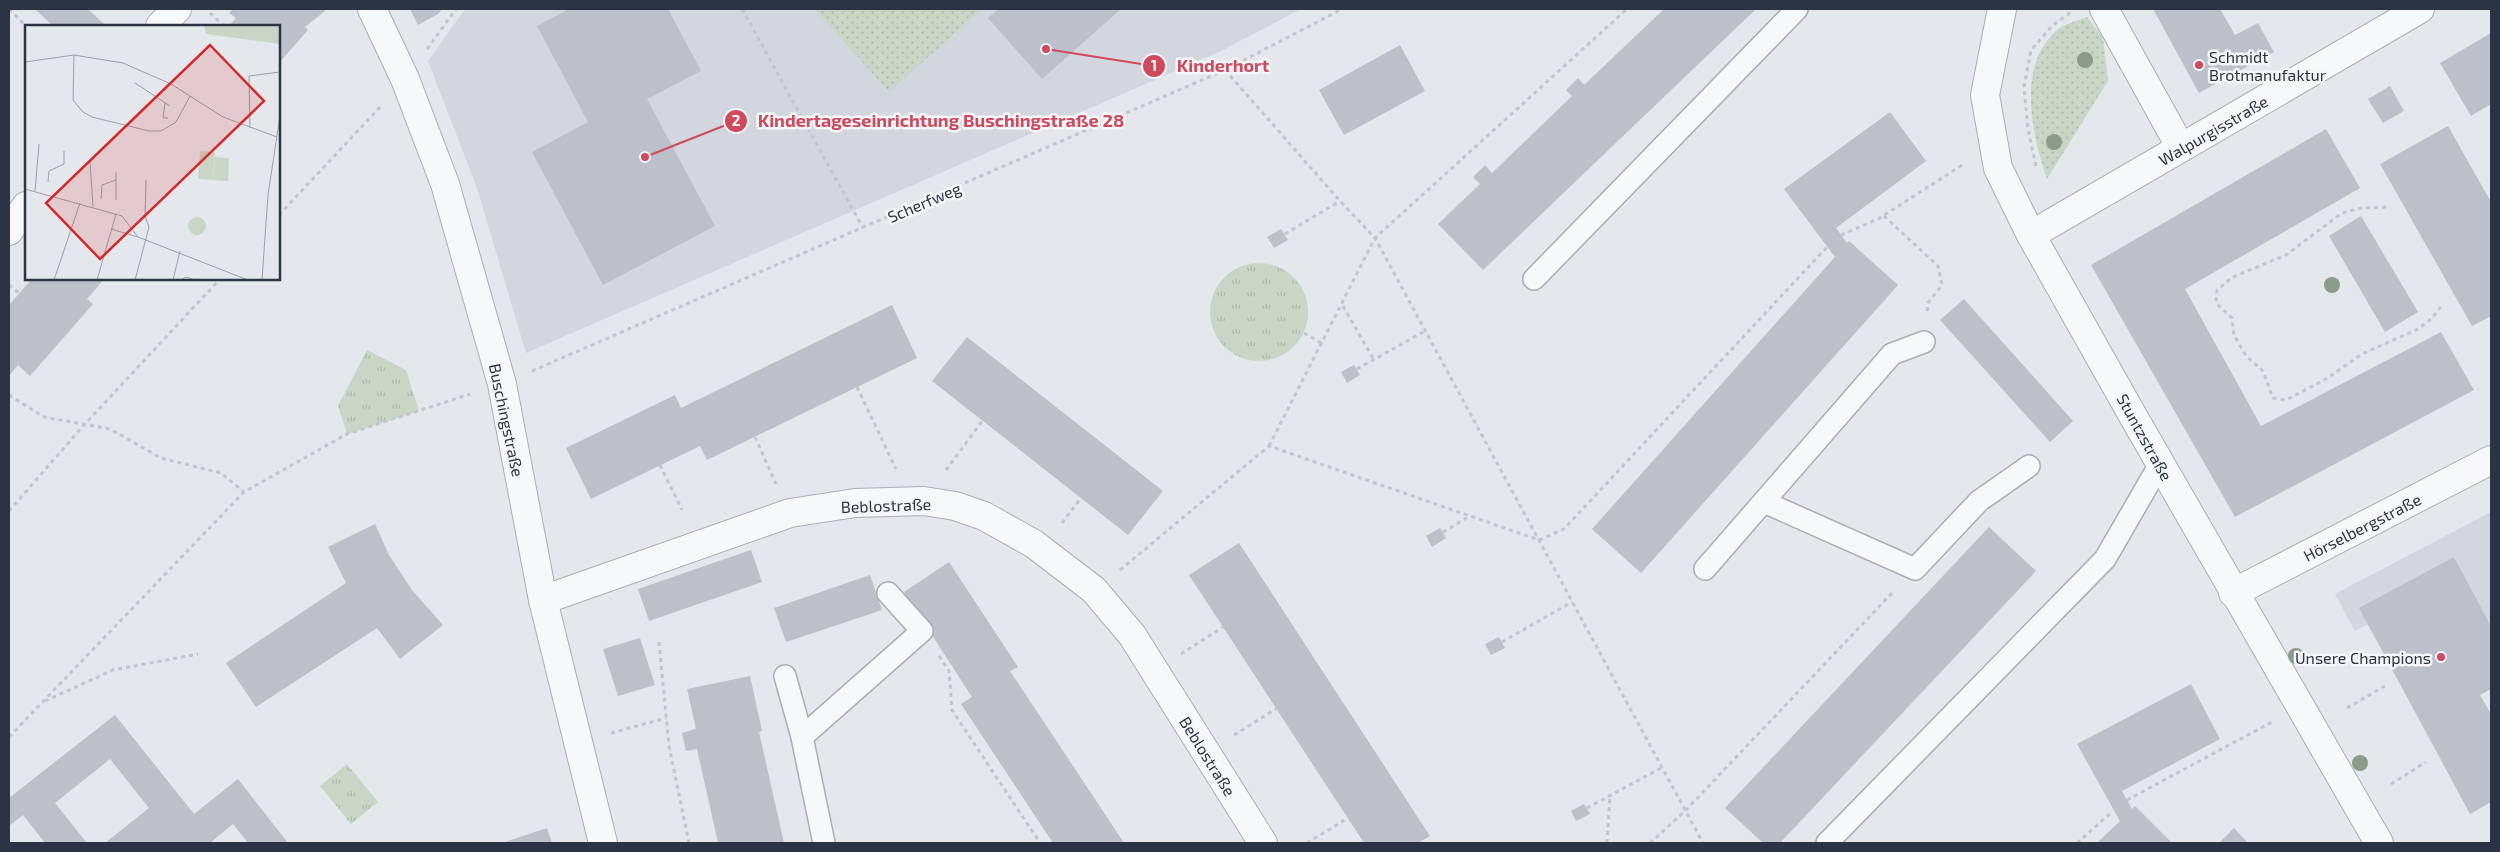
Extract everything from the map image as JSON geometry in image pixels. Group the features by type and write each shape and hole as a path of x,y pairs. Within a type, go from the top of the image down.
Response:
{"street":[{"path":"161,25 177,9"},
{"name":"Buschingstraße","path":"372,9 405,79 445,184 502,384 543,600 603,843"},
{"name":"Stuntzstraße","path":"2002,9 1985,95 1998,168 2031,235 2233,593 2378,843"},
{"path":"2104,9 2181,148"},
{"name":"Walpurgisstraße","path":"2031,235 2420,9"},
{"path":"9,230 25,207"},
{"name":"Hörselbergstraße","path":"2233,593 2491,460"},
{"name":"Beblostraße","path":"543,600 790,513 854,503 924,501 955,506 984,516 1034,544 1094,590 1132,635 1263,843"}],"lane":[{"path":"1534,279 1798,9"},
{"path":"1705,569 1892,354 1924,342"},
{"path":"1828,843 2105,559 2160,464"},
{"path":"1764,502 1915,569 1979,501 2029,466"},
{"path":"802,737 922,631 888,593"},
{"path":"785,676 802,737 824,843"}],"path":[{"path":"9,9 25,25"},
{"path":"206,9 223,25"},
{"path":"280,214 405,79 456,9"},
{"path":"742,9 863,228"},
{"name":"Scherfweg","path":"9,737 244,492 347,434 502,384 1225,70 1342,9"},
{"path":"1094,590 1269,446 1343,306 1375,238 1628,9"},
{"path":"2038,171 2028,129 2024,87 2031,50 2052,26 2075,9"},
{"path":"1225,70 1375,238 1703,843"},
{"path":"1842,236 1884,216 1994,144"},
{"path":"1285,234 1340,201"},
{"path":"2386,207 2342,213 2286,255 2233,277 2217,290 2216,303 2232,318 2234,335 2246,356 2263,371 2273,398 2286,400 2326,378 2362,354 2418,329 2431,319 2443,304"},
{"path":"1884,216 1938,266 1942,285 1928,303 1924,342"},
{"path":"1269,446 1539,540 1564,529 1827,247"},
{"path":"9,511 84,425 219,280"},
{"path":"9,285 19,294"},
{"path":"1343,306 1374,360"},
{"path":"1357,369 1426,331"},
{"path":"1304,333 1323,344"},
{"path":"857,387 896,469"},
{"path":"9,395 44,417 110,429 161,458 221,473 244,492"},
{"path":"945,470 983,420"},
{"path":"755,437 777,484"},
{"path":"660,465 682,510"},
{"path":"1061,525 1081,498"},
{"path":"1443,532 1470,516"},
{"path":"1650,843 1685,810 1915,569"},
{"path":"1502,642 1572,602"},
{"path":"1177,657 1223,627"},
{"path":"922,631 949,671 952,710 1040,843"},
{"path":"659,642 669,746 689,843"},
{"path":"42,702 113,670 198,654"},
{"path":"2347,708 2385,686"},
{"path":"2128,800 2299,707"},
{"path":"1230,738 1276,708"},
{"path":"578,742 666,718"},
{"path":"2391,784 2426,762"},
{"path":"1587,808 1662,768"},
{"path":"1607,843 1610,796"},
{"path":"2077,843 2113,811"},
{"path":"1307,843 1348,818"}],"shaded area":[{"path":"465,9 1301,9 1219,52 526,353 477,188 428,61"},
{"path":"2491,512 2491,626 2454,557 2368,624 2355,631 2335,594"}],"green space":[{"path":"815,9 982,9 889,92"},
{"path":"2087,17 2103,38 2108,81 2047,179 2036,142 2031,102 2032,82 2036,63 2044,46 2056,31"},
{"path":"1259,263 1269,264 1286,271 1300,285 1307,302 1307,322 1300,339 1286,353 1269,360 1259,361 1249,360 1232,353 1218,339 1211,322 1210,312 1211,302 1218,285 1232,271 1249,264"},
{"path":"367,350 406,370 419,411 347,434 338,406"},
{"path":"347,764 378,802 351,824 320,786"}],"building":[{"path":"35,9 88,9 105,25 52,25"},
{"path":"233,9 324,9 325,11 305,27 308,30 280,62 280,25 230,25 236,18 229,13"},
{"path":"410,9 442,9 438,14 418,25"},
{"path":"569,9 668,9 701,71 647,99 715,226 603,285 532,152 588,122 537,26"},
{"path":"999,9 1121,9 1042,79 988,18"},
{"path":"1664,9 1756,9 1483,270 1438,224 1480,184 1473,177 1485,165 1492,173 1572,96 1566,90 1578,78 1584,85"},
{"path":"2153,9 2220,9 2235,35 2258,23 2274,52 2199,93"},
{"path":"2491,33 2491,104 2471,116 2440,63"},
{"path":"1400,45 1425,91 1344,135 1319,90"},
{"path":"2390,86 2404,111 2383,123 2368,99"},
{"path":"1890,112 1926,161 1836,228 1847,243 1849,241 1898,285 1641,573 1592,529 1835,257 1784,189"},
{"path":"2448,126 2491,202 2491,316 2472,326 2380,164"},
{"path":"2326,129 2360,188 2185,289 2261,426 2441,332 2474,390 2235,517 2091,265"},
{"path":"2361,216 2418,312 2385,332 2329,236"},
{"path":"1281,229 1288,240 1274,248 1267,237"},
{"path":"31,280 103,280 87,299 93,304 30,376 18,365 9,376 9,305"},
{"path":"1964,299 2073,421 2050,442 1940,320"},
{"path":"892,305 917,358 707,460 700,446 591,499 566,448 675,395 681,408"},
{"path":"967,337 1163,491 1128,535 932,381"},
{"path":"1354,365 1360,375 1347,383 1341,372"},
{"path":"375,524 389,555 412,590 443,625 400,659 377,628 256,707 226,663 346,583 328,547"},
{"path":"1989,527 2036,571 1780,843 1763,843 1725,808"},
{"path":"1440,528 1446,538 1432,547 1426,536"},
{"path":"1239,543 1430,836 1418,843 1364,843 1189,575"},
{"path":"751,550 762,582 649,621 638,589"},
{"path":"2454,557 2491,626 2491,689 2480,695 2491,714 2491,802 2470,814 2359,608"},
{"path":"949,562 1018,667 1010,671 1124,843 1053,843 961,704 972,697 904,592"},
{"path":"870,575 882,610 786,642 774,608"},
{"path":"1499,637 1505,648 1491,655 1485,644"},
{"path":"640,638 655,685 618,696 603,649"},
{"path":"750,676 762,731 759,732 784,843 718,843 697,749 686,751 682,733 696,729 687,689"},
{"path":"2191,684 2220,739 2122,791 2132,809 2135,806 2172,843 2097,843 2120,821 2077,744"},
{"path":"115,715 194,814 238,779 288,843 248,843 233,824 210,843 105,843 149,808 110,759 55,803 87,843 45,843 23,815 9,826 9,798"},
{"path":"1584,804 1590,814 1576,821 1571,811"},
{"path":"547,828 552,843 502,843"},
{"path":"2234,828 2248,843 2219,843"}],"place":[{"name":"Kinderhort","path":"1046,49"},
{"name":"Schmidt Brotmanufaktur","path":"2199,65"},
{"name":"Kindertageseinrichtung Buschingstraße 28","path":"645,157"},
{"name":"Unsere Champions","path":"2441,657"}]}
